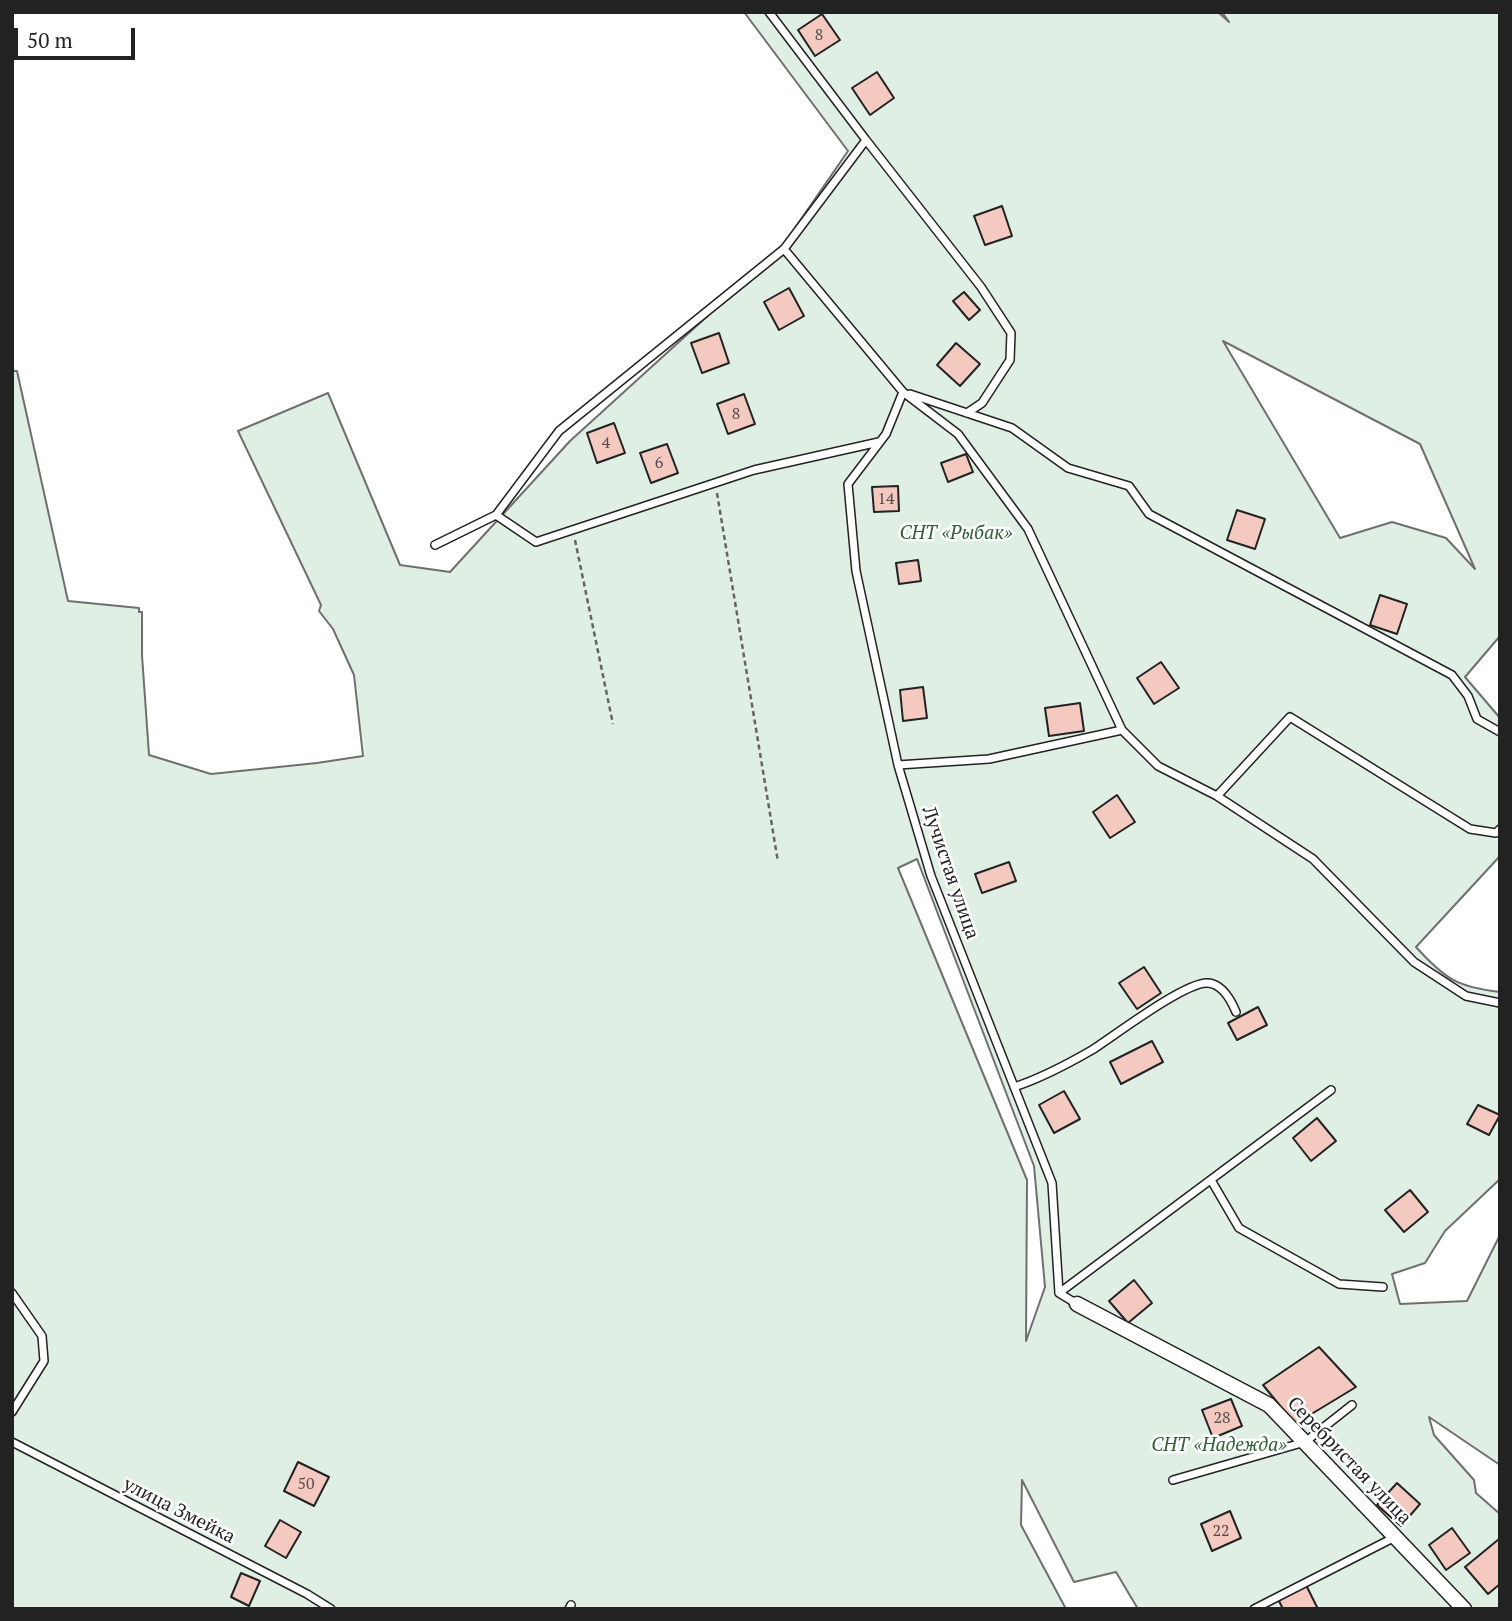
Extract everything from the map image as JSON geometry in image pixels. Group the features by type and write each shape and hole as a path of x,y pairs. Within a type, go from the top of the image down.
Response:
{"street":[{"name":"Серебристая улица","path":"1077,1304 1269,1405 1464,1609"}],"lane":[{"path":"769,12 981,288 1011,333 1010,360 982,403 967,413"},
{"path":"435,545 496,515 559,431 784,249 866,140"},
{"path":"784,249 903,392 958,434 1028,529 1122,730 1158,766 1217,796 1314,859 1414,962 1466,996 1500,1003"},
{"path":"903,392 1012,428 1068,468 1129,486 1149,514 1452,675 1468,696 1477,719 1500,732"},
{"name":"Лучистая улица","path":"903,392 886,434 848,484 856,571 898,765 931,876 1052,1183 1059,1293"},
{"path":"496,515 536,542 754,470 880,442"},
{"path":"1217,796 1290,717 1470,829 1496,833 1500,829"},
{"path":"898,765 989,759 1122,730"},
{"path":"1014,1087 1042,1078 1094,1049 1186,990 1204,982 1217,985 1231,1001 1236,1012"},
{"path":"1077,1304 1059,1293 1331,1090"},
{"path":"1211,1180 1240,1228 1339,1284 1383,1287"},
{"path":"12,1293 42,1336 44,1361 12,1412"},
{"path":"1173,1480 1305,1442 1352,1405"},
{"name":"улица Змейка","path":"12,1442 307,1594 331,1609"},
{"path":"1254,1609 1395,1537"}],"path":[{"path":"716,483 778,862"},
{"path":"573,530 613,724"}],"green space":[{"name":"СНТ «Рыбак»","path":"744,12 1218,12 1229,22 1222,12 1500,12 1500,636 1465,677 1500,718 1500,856 1416,947 1435,967 1453,980 1500,992 1500,1179 1445,1231 1425,1263 1392,1274 1400,1304 1467,1301 1500,1235 1500,1465 1429,1417 1434,1435 1474,1480 1476,1493 1500,1514 1500,1609 1138,1609 1116,1572 1074,1582 1022,1480 1021,1525 1066,1609 12,1609 12,371 17,371 68,601 139,608 139,612 142,612 142,655 149,755 211,774 363,756 354,675 333,629 319,611 321,605 238,431 328,393 400,565 450,572 570,441 779,251 848,151","holes":["1223,341 1420,444 1475,569 1446,538 1392,522 1340,538","917,859 1034,1166 1045,1287 1026,1341 1027,1180 898,868"]}],"building":[{"path":"822,14 840,40 815,56 798,30"},
{"path":"877,72 894,98 870,115 852,88"},
{"path":"1002,206 1012,236 985,245 974,216"},
{"path":"789,288 804,316 779,330 764,302"},
{"path":"964,292 980,310 969,320 953,301"},
{"path":"719,333 729,363 702,373 691,343"},
{"path":"956,343 980,364 960,386 937,365"},
{"path":"744,394 755,424 728,434 717,404"},
{"path":"614,423 625,453 597,463 587,433"},
{"path":"667,444 678,473 651,483 640,453"},
{"path":"966,454 973,472 948,482 941,463"},
{"path":"898,486 899,511 874,512 872,487"},
{"path":"1237,510 1265,519 1255,549 1227,540"},
{"path":"918,560 921,581 899,584 896,563"},
{"path":"1380,595 1407,604 1397,634 1370,625"},
{"path":"1161,662 1179,688 1154,704 1137,678"},
{"path":"923,687 927,718 903,721 900,690"},
{"path":"1080,703 1084,731 1049,736 1045,708"},
{"path":"1117,795 1135,822 1110,838 1093,812"},
{"path":"1009,862 1016,881 982,893 975,874"},
{"path":"1144,967 1161,993 1137,1009 1119,983"},
{"path":"1258,1007 1267,1025 1237,1040 1228,1023"},
{"path":"1152,1041 1163,1062 1121,1084 1110,1062"},
{"path":"1064,1091 1080,1119 1054,1133 1039,1105"},
{"path":"1478,1105 1500,1115 1489,1135 1467,1124"},
{"path":"1317,1118 1336,1141 1311,1161 1293,1138"},
{"path":"1410,1190 1428,1212 1404,1232 1385,1210"},
{"path":"1134,1280 1152,1303 1128,1323 1109,1301"},
{"path":"1319,1347 1356,1387 1295,1424 1263,1385"},
{"path":"1231,1399 1242,1426 1213,1438 1202,1410"},
{"path":"298,1462 329,1477 314,1506 284,1491"},
{"path":"1397,1483 1420,1504 1401,1526 1377,1505"},
{"path":"1230,1511 1241,1538 1212,1551 1201,1524"},
{"path":"280,1520 301,1532 286,1558 265,1546"},
{"path":"1452,1528 1470,1553 1446,1570 1429,1545"},
{"path":"1499,1539 1500,1584 1488,1594 1465,1567"},
{"path":"241,1573 260,1581 249,1606 231,1597"},
{"path":"1306,1585 1318,1609 1283,1609 1278,1599"}],"park label":[{"name":"СНТ «Надежда»","path":"1219,1446"}]}
